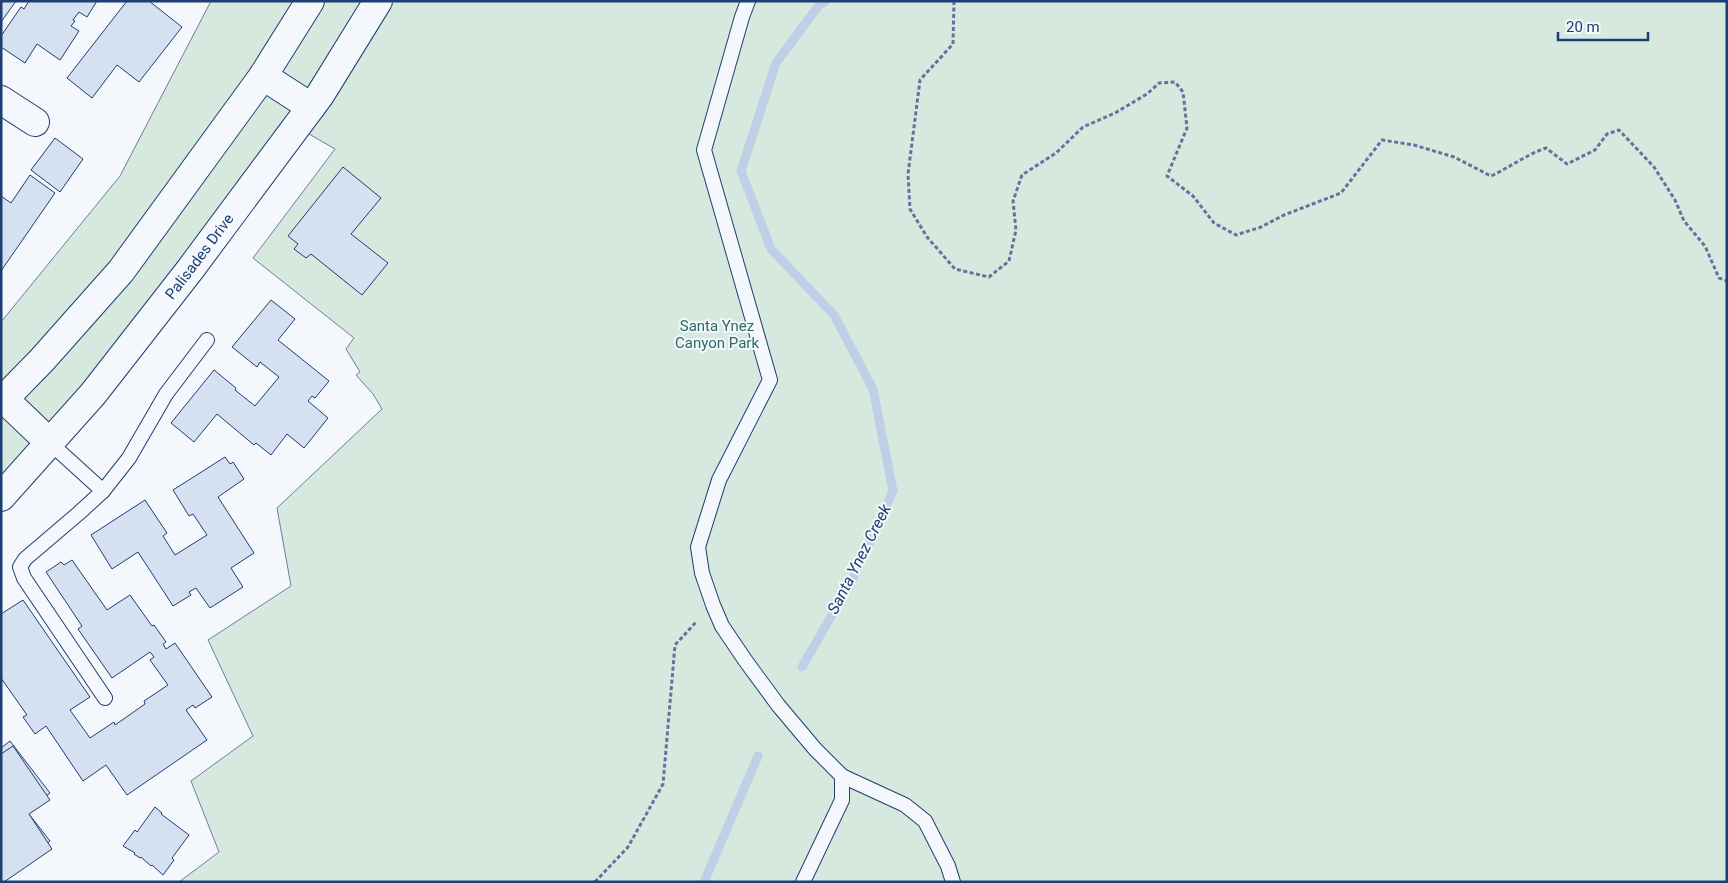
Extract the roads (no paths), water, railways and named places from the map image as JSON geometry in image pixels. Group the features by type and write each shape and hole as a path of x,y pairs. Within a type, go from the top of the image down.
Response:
{"street":[{"path":"49,442 2,399 42,360 121,272 263,76 310,1"},
{"name":"Palisades Drive","path":"1,497 100,386 189,271 320,95 378,1"},
{"path":"263,76 311,107"},
{"path":"1,100 35,122"}],"lane":[{"path":"748,1 742,16 704,150 770,380 719,480 698,547 702,573 712,605 722,626 778,705 815,749 842,776 905,805 925,821 948,866 953,882"},
{"path":"105,698 24,578 20,568 25,558 79,514 103,491 129,458 166,394 207,340"},
{"path":"49,442 103,491"},
{"path":"803,882 842,800 842,776"}],"waterway":[{"name":"Santa Ynez Creek","path":"802,667 853,578 893,491 873,389 834,315 771,249 741,171 776,63 819,5 826,1"},
{"name":"Santa Ynez Creek","path":"704,882 758,756"}],"park label":[{"name":"Santa Ynez Canyon Park","path":"717,334"}]}
